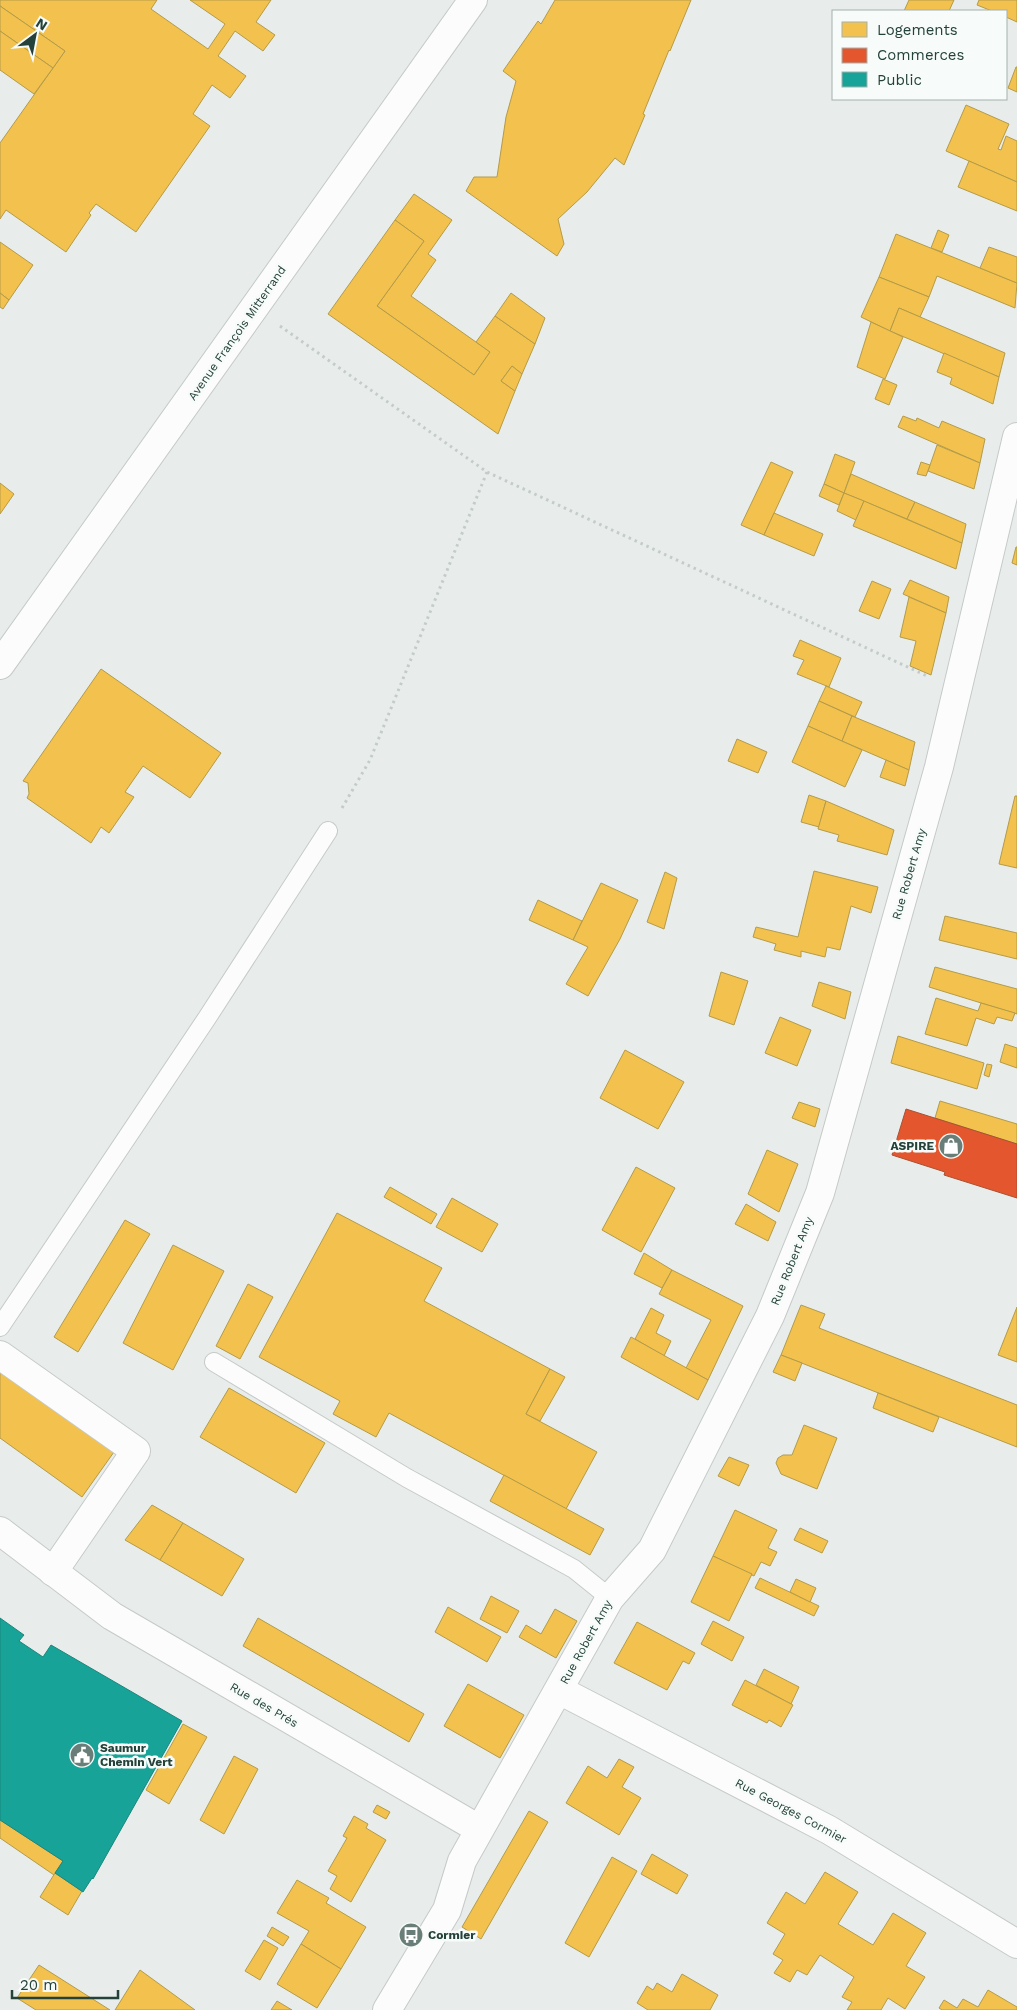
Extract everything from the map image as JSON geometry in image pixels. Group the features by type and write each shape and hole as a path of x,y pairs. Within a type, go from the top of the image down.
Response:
{"street":[{"name":"Avenue François Mitterrand","path":"0,666 473,0"},
{"name":"Rue Robert Amy","path":"387,2010 447,1910 462,1861 610,1598 652,1550 770,1316 820,1192 939,767 1017,437"},
{"path":"0,1355 136,1451 53,1572"},
{"name":"Rue des Prés","path":"0,1531 112,1616 479,1830"},
{"name":"Rue Georges Cormier","path":"559,1690 829,1830 1017,1944"}],"lane":[{"path":"0,1327 207,1018 328,831"},
{"path":"214,1362 407,1478 574,1569 610,1598"}],"path":[{"path":"254,309 487,472 957,690"},
{"path":"328,831 370,760 487,472"}],"building: Logements":[{"path":"0,0 157,0 151,9 208,49 225,24 190,0 271,0 256,22 275,35 263,51 235,31 218,56 246,76 230,98 212,85 193,114 210,126 136,232 96,204 89,213 91,215 66,252 6,210 0,219 0,143 65,51 0,6"},
{"path":"555,0 691,0 643,114 645,115 624,165 615,158 587,192 558,219 564,244 557,256 466,191 474,177 497,177 506,117 516,81 503,71 538,21 541,24"},
{"path":"909,0 954,0 949,10 904,10"},
{"path":"979,0 1017,0 1017,22 1007,17 1007,10 990,10 977,5"},
{"path":"0,6 65,51 53,68 0,31"},
{"path":"0,31 53,68 34,94 0,70"},
{"path":"1017,67 1017,92 1008,88"},
{"path":"966,105 1009,124 998,149 1001,150 1006,136 1017,141 1017,182 946,151"},
{"path":"969,161 1017,182 1017,211 958,187"},
{"path":"414,194 452,220 428,254 436,260 411,296 490,352 474,375 377,306 424,241 395,220"},
{"path":"395,220 424,241 377,306 474,375 490,352 476,342 495,316 535,344 522,374 512,366 501,381 515,391 498,434 328,314"},
{"path":"938,230 949,235 942,252 931,248"},
{"path":"896,234 1017,283 1015,308 937,276 929,297 879,277"},
{"path":"0,242 33,265 9,300 0,293"},
{"path":"989,247 1017,257 1017,283 980,268"},
{"path":"879,277 929,297 920,317 899,308 890,331 861,317"},
{"path":"0,293 9,300 3,309 0,307"},
{"path":"511,293 545,318 535,344 495,316"},
{"path":"899,308 1005,353 999,377 890,331"},
{"path":"871,322 903,337 885,379 857,367"},
{"path":"944,353 999,377 993,404 950,384 952,378 937,372"},
{"path":"512,366 522,374 515,391 501,381"},
{"path":"883,379 897,385 889,405 875,399"},
{"path":"903,416 916,421 917,418 939,428 942,421 985,439 980,463 898,427"},
{"path":"937,445 980,463 974,489 928,471"},
{"path":"835,454 855,462 844,493 824,484"},
{"path":"771,462 793,472 764,535 741,525"},
{"path":"921,462 930,465 926,476 917,474"},
{"path":"851,474 915,502 907,519 844,493"},
{"path":"0,483 14,494 0,514"},
{"path":"824,484 844,493 839,505 819,496"},
{"path":"844,493 864,501 856,520 837,511"},
{"path":"864,501 962,543 956,569 853,526"},
{"path":"915,502 966,524 962,543 907,519"},
{"path":"774,513 823,534 814,556 764,535"},
{"path":"1017,547 1017,565 1012,563"},
{"path":"910,580 949,597 946,613 903,594"},
{"path":"872,581 891,589 879,619 859,611"},
{"path":"909,597 946,613 931,675 910,666 916,641 900,637"},
{"path":"800,640 841,658 829,687 797,674 804,660 793,656"},
{"path":"101,669 221,753 190,798 143,766 125,792 134,797 109,833 101,827 91,843 27,798 29,794 28,783 23,781"},
{"path":"826,686 862,702 855,717 819,701"},
{"path":"819,701 852,716 842,741 808,726"},
{"path":"852,716 915,742 909,770 842,741"},
{"path":"808,726 862,750 845,787 792,762"},
{"path":"737,739 767,752 758,773 728,761"},
{"path":"886,760 909,770 905,786 880,777"},
{"path":"809,795 826,801 819,827 801,822"},
{"path":"1015,796 1017,796 1017,868 999,864"},
{"path":"826,801 894,830 887,855 837,841 839,835 818,829"},
{"path":"814,871 878,887 871,913 851,906 840,950 827,947 825,957 801,951 801,957 774,950 776,944 753,937 756,927 798,937"},
{"path":"665,872 677,878 664,929 647,922"},
{"path":"601,883 638,900 620,939 588,996 566,984 588,947 573,940"},
{"path":"538,900 582,921 573,940 529,920"},
{"path":"945,916 1017,933 1017,959 939,940"},
{"path":"935,967 1017,989 1017,1014 929,987"},
{"path":"721,972 748,981 734,1025 709,1016"},
{"path":"819,982 851,992 845,1019 812,1006"},
{"path":"936,998 978,1011 981,1003 1015,1013 1012,1021 997,1017 994,1024 976,1018 967,1046 925,1034"},
{"path":"780,1017 811,1030 797,1066 765,1053"},
{"path":"898,1036 984,1063 977,1089 891,1063"},
{"path":"1005,1044 1017,1048 1017,1068 1000,1062"},
{"path":"625,1050 684,1082 658,1129 600,1098"},
{"path":"987,1064 992,1065 989,1077 984,1075"},
{"path":"940,1101 1017,1124 1017,1144 935,1118"},
{"path":"799,1102 820,1109 815,1127 792,1118"},
{"path":"767,1150 798,1164 779,1212 748,1194"},
{"path":"636,1167 675,1188 641,1252 602,1230"},
{"path":"390,1187 437,1214 431,1224 384,1197"},
{"path":"452,1198 498,1224 482,1252 436,1227"},
{"path":"746,1204 776,1222 768,1241 735,1224"},
{"path":"337,1213 442,1268 424,1301 550,1369 526,1414 597,1452 566,1509 389,1413 376,1437 333,1414 340,1401 259,1357"},
{"path":"125,1220 150,1234 78,1352 54,1337"},
{"path":"173,1245 224,1271 173,1370 123,1343"},
{"path":"644,1253 672,1270 662,1288 634,1274"},
{"path":"672,1270 743,1306 708,1380 686,1368 711,1320 659,1294"},
{"path":"248,1284 273,1297 240,1359 216,1346"},
{"path":"801,1305 825,1314 819,1328 1017,1405 1017,1447 781,1355"},
{"path":"1017,1307 1017,1362 998,1355"},
{"path":"651,1308 664,1315 656,1333 671,1341 664,1356 635,1339"},
{"path":"631,1337 708,1380 698,1400 621,1357"},
{"path":"781,1355 802,1363 795,1381 773,1372"},
{"path":"550,1369 565,1377 540,1421 526,1414"},
{"path":"0,1370 114,1452 82,1497 0,1438"},
{"path":"229,1388 325,1443 296,1493 200,1437"},
{"path":"878,1393 939,1417 933,1432 873,1408"},
{"path":"804,1425 837,1438 817,1489 781,1474 776,1463 778,1458 783,1455 792,1455"},
{"path":"729,1457 749,1465 739,1486 718,1476"},
{"path":"504,1475 604,1529 590,1555 490,1501"},
{"path":"152,1505 183,1523 160,1560 125,1540"},
{"path":"735,1510 777,1530 768,1548 777,1552 770,1566 761,1562 754,1576 713,1556"},
{"path":"183,1523 244,1559 222,1596 160,1560"},
{"path":"800,1528 828,1541 822,1553 794,1540"},
{"path":"713,1556 752,1574 729,1621 691,1602"},
{"path":"760,1578 819,1606 814,1616 755,1588"},
{"path":"796,1579 816,1588 810,1602 790,1592"},
{"path":"491,1596 519,1611 507,1633 480,1619"},
{"path":"448,1607 501,1637 487,1662 435,1632"},
{"path":"555,1609 577,1621 556,1658 519,1637 526,1625 541,1634"},
{"path":"258,1618 424,1714 409,1742 243,1646"},
{"path":"713,1621 744,1637 732,1661 701,1644"},
{"path":"637,1622 695,1653 689,1664 683,1661 667,1690 614,1663"},
{"path":"764,1669 799,1687 791,1704 756,1685"},
{"path":"745,1680 793,1705 781,1727 769,1720 767,1723 732,1705"},
{"path":"468,1684 524,1715 500,1758 444,1726"},
{"path":"183,1724 207,1737 169,1804 146,1790"},
{"path":"234,1756 258,1769 224,1834 200,1820"},
{"path":"619,1759 634,1767 622,1787 641,1798 619,1835 566,1803 588,1766 607,1778"},
{"path":"377,1805 390,1812 386,1819 373,1812"},
{"path":"529,1811 548,1822 481,1939 462,1927"},
{"path":"354,1816 368,1824 366,1828 386,1840 351,1902 330,1889 337,1876 328,1871 347,1838 343,1836"},
{"path":"0,1820 63,1861 54,1875 0,1838"},
{"path":"652,1854 688,1875 677,1894 641,1874"},
{"path":"612,1857 637,1871 589,1957 565,1943"},
{"path":"825,1872 858,1892 838,1924 873,1945 893,1913 926,1933 906,1966 925,1977 905,2009 888,1998 881,2010 847,2010 852,2002 842,1997 854,1977 820,1955 807,1975 797,1970 790,1982 774,1973 783,1960 773,1954 785,1934 767,1923 786,1892 805,1904"},
{"path":"55,1873 82,1891 68,1915 40,1897"},
{"path":"297,1880 329,1898 326,1903 366,1927 341,1969 301,1944 309,1931 277,1913"},
{"path":"272,1927 289,1937 283,1946 267,1936"},
{"path":"264,1940 278,1948 260,1980 245,1971"},
{"path":"301,1944 341,1969 317,2008 277,1984"},
{"path":"39,1965 110,2010 36,2010 17,1998"},
{"path":"140,1970 195,2010 115,2010"},
{"path":"682,1974 718,1995 710,2010 648,2010 637,2003 647,1986 653,1990 657,1983 672,1992"},
{"path":"988,1990 1017,2007 1017,2010 942,2010 939,2008 944,2000 957,2008 963,1999 978,2007"},
{"path":"277,2001 292,2010 271,2010"}],"building: Commerces":[{"path":"906,1109 1017,1144 1017,1198 944,1175 945,1172 892,1155"}],"building: Public":[{"name":"Saumur Chemin Vert","path":"0,1618 24,1635 19,1641 43,1657 51,1645 182,1721 93,1879 83,1892 55,1873 63,1861 0,1820"}],"place":[{"name":"ASPIRE","path":"951,1146"},
{"name":"Saumur Chemin Vert","path":"82,1755"},
{"name":"Cormier","path":"411,1935"}]}
